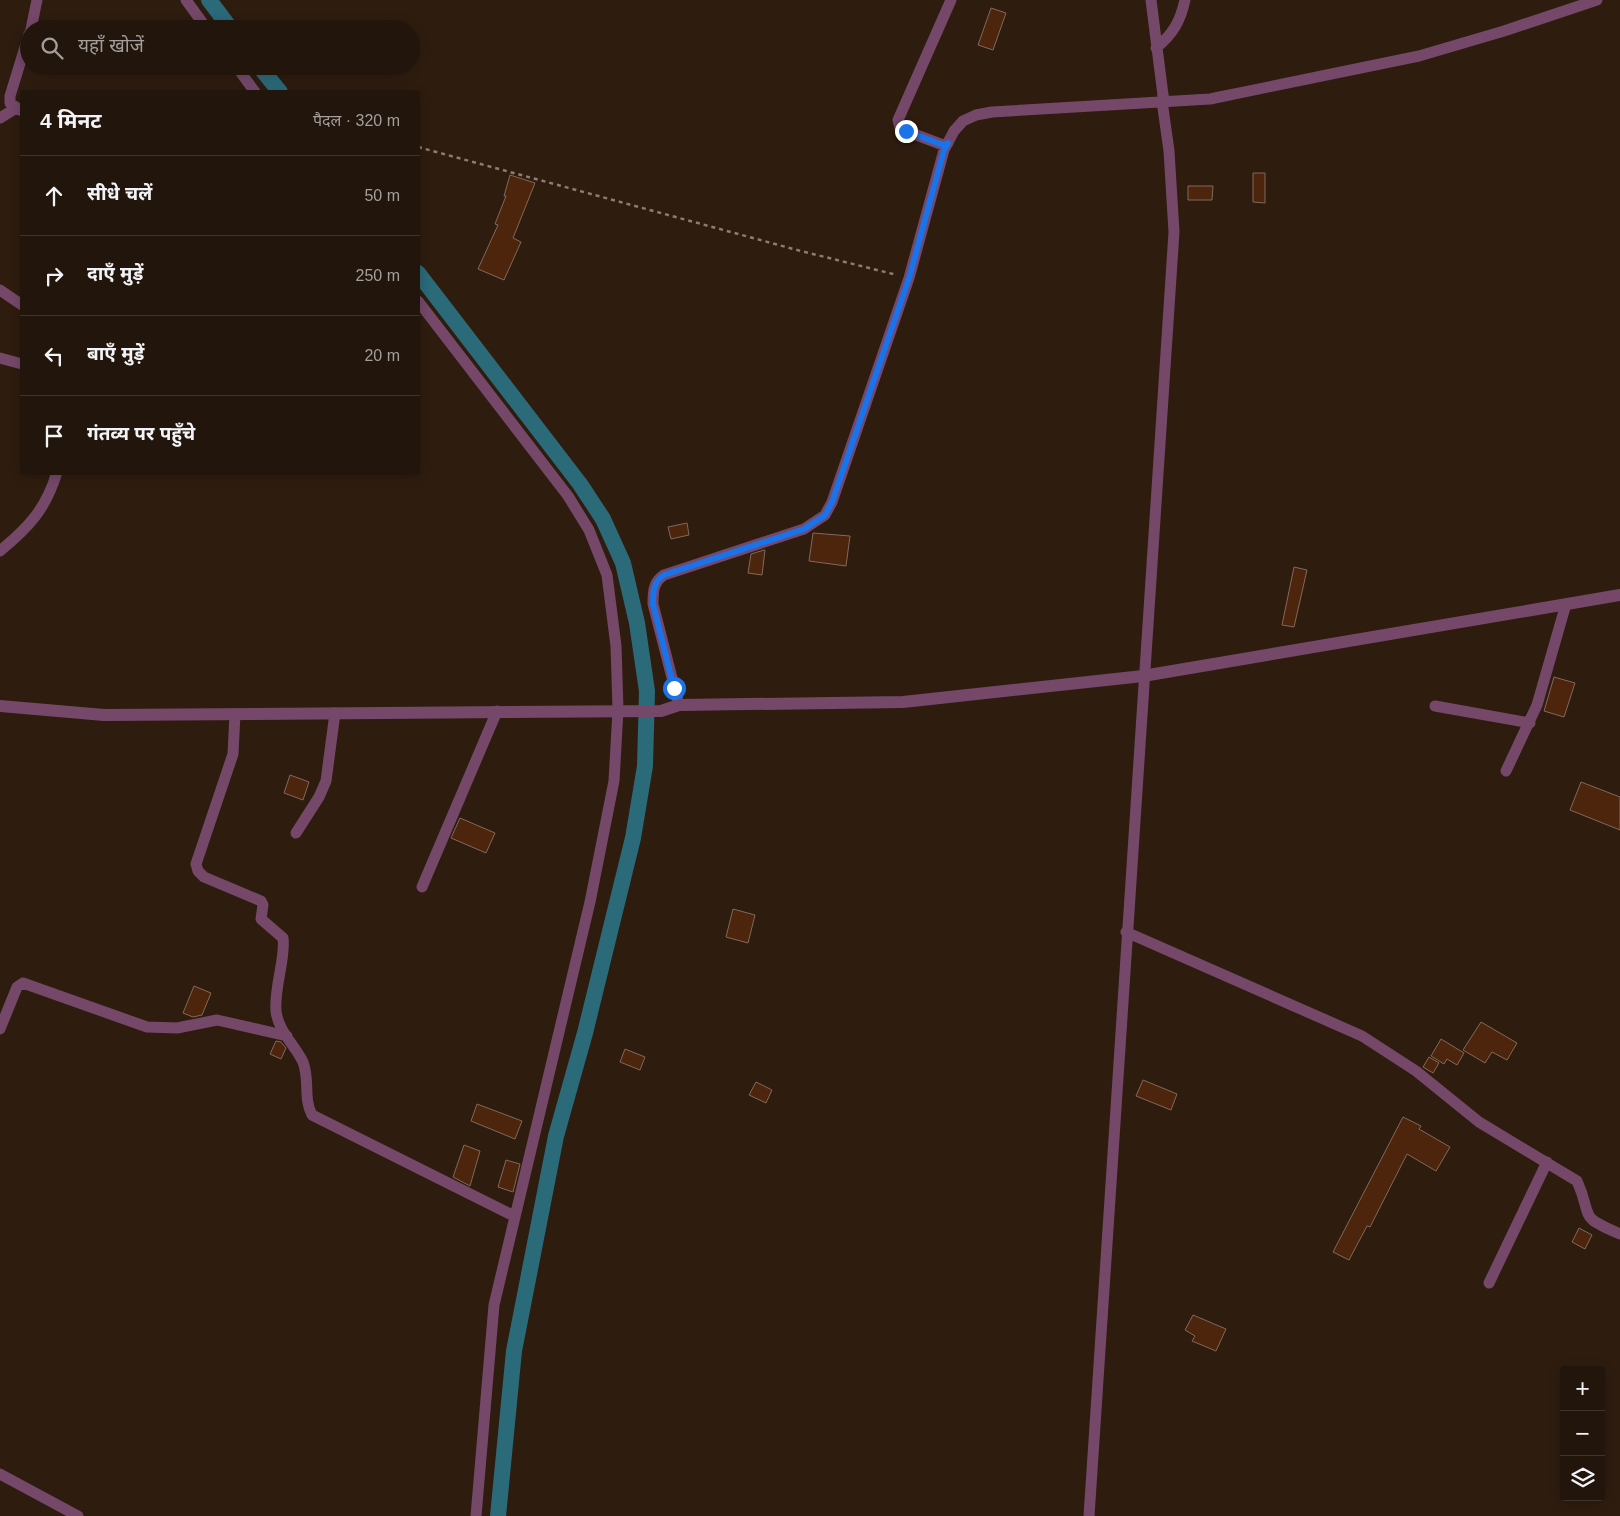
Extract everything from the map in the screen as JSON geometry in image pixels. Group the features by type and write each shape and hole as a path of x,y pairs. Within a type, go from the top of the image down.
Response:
{"street":[{"path":"32,20 37,0"},
{"path":"186,0 201,20"},
{"path":"945,144 931,141 900,128 898,120 951,0"},
{"path":"1089,1516 1126,932 1174,232 1169,151 1151,0"},
{"path":"1156,48 1173,34 1185,0"},
{"path":"679,705 653,604 653,592 657,579 664,575 804,529 825,515 832,502 909,278 945,144 963,121 976,115 1163,100 1210,99 1419,56 1504,31 1597,0"},
{"path":"19,109 10,103 10,96 20,63"},
{"path":"243,75 254,90"},
{"path":"0,118 19,109"},
{"path":"0,290 20,303"},
{"path":"420,304 568,496 589,530 607,575 616,646 618,710 614,781 590,902 494,1305 476,1516"},
{"path":"0,358 20,363"},
{"path":"0,551 22,533 39,514 50,495 56,475"},
{"path":"0,706 80,714 235,714 661,711 679,705 902,702 1143,676 1620,595"},
{"path":"1506,771 1530,723 1545,681 1566,604"},
{"path":"1435,706 1530,723"},
{"path":"422,887 497,711"},
{"path":"296,833 319,798 326,781 336,713"},
{"path":"235,714 233,754 196,864 198,871 204,877 261,901 263,904 261,919 283,938 276,986 276,1011 278,1023 305,1070 306,1104 312,1115 514,1216"},
{"path":"1126,932 1362,1036 1416,1071 1479,1122 1577,1181 1587,1216 1593,1222 1620,1234"},
{"path":"0,1029 17,987 23,983 147,1027 177,1028 217,1020 287,1036"},
{"path":"1489,1284 1547,1162"},
{"path":"0,1474 78,1516"}],"path":[{"path":"420,148 797,250 909,278"}],"building":[{"path":"991,8 1006,13 993,50 978,45"},
{"path":"1253,173 1265,173 1265,203 1253,202"},
{"path":"510,175 535,183 513,238 521,242 504,280 478,269 498,225 495,224 506,196 504,196"},
{"path":"1188,186 1213,186 1212,200 1188,200"},
{"path":"687,523 689,535 671,539 668,527"},
{"path":"813,533 850,536 846,566 809,561"},
{"path":"765,550 762,575 748,573 751,554"},
{"path":"1294,567 1307,570 1294,627 1282,625"},
{"path":"1554,677 1575,683 1564,717 1544,711"},
{"path":"290,775 309,782 303,800 284,793"},
{"path":"1581,782 1620,797 1620,830 1570,810"},
{"path":"460,818 495,833 486,853 451,838"},
{"path":"733,909 755,915 748,943 726,937"},
{"path":"194,986 211,993 202,1015 193,1017 183,1013"},
{"path":"1481,1022 1517,1043 1507,1060 1492,1052 1485,1063 1463,1050"},
{"path":"1441,1039 1464,1053 1457,1065 1447,1059 1444,1064 1431,1056"},
{"path":"276,1041 281,1042 286,1048 281,1059 270,1054"},
{"path":"625,1049 645,1057 640,1070 620,1062"},
{"path":"1429,1057 1439,1063 1433,1073 1423,1067"},
{"path":"1143,1080 1177,1094 1171,1110 1136,1096"},
{"path":"756,1082 772,1090 766,1103 749,1095"},
{"path":"477,1104 522,1121 515,1139 471,1121"},
{"path":"1403,1117 1421,1126 1419,1129 1450,1147 1436,1171 1407,1154 1370,1227 1367,1226 1349,1260 1333,1252"},
{"path":"464,1145 480,1151 470,1186 453,1177"},
{"path":"506,1160 520,1164 513,1192 498,1187"},
{"path":"1579,1228 1592,1235 1585,1249 1572,1242"},
{"path":"1193,1315 1226,1329 1216,1351 1192,1341 1195,1336 1185,1330"}],"waterway":[{"path":"209,0 224,20"},
{"path":"266,75 278,90"},
{"path":"420,276 580,484 603,519 623,563 637,623 647,691 645,766 633,838 585,1033 556,1136 514,1351 498,1516"}],"route":[{"path":"674,688 653,604 653,592 657,579 664,575 804,529 825,515 832,502 884,346 909,278 944,150 948,143 943,145 906,131"}]}
